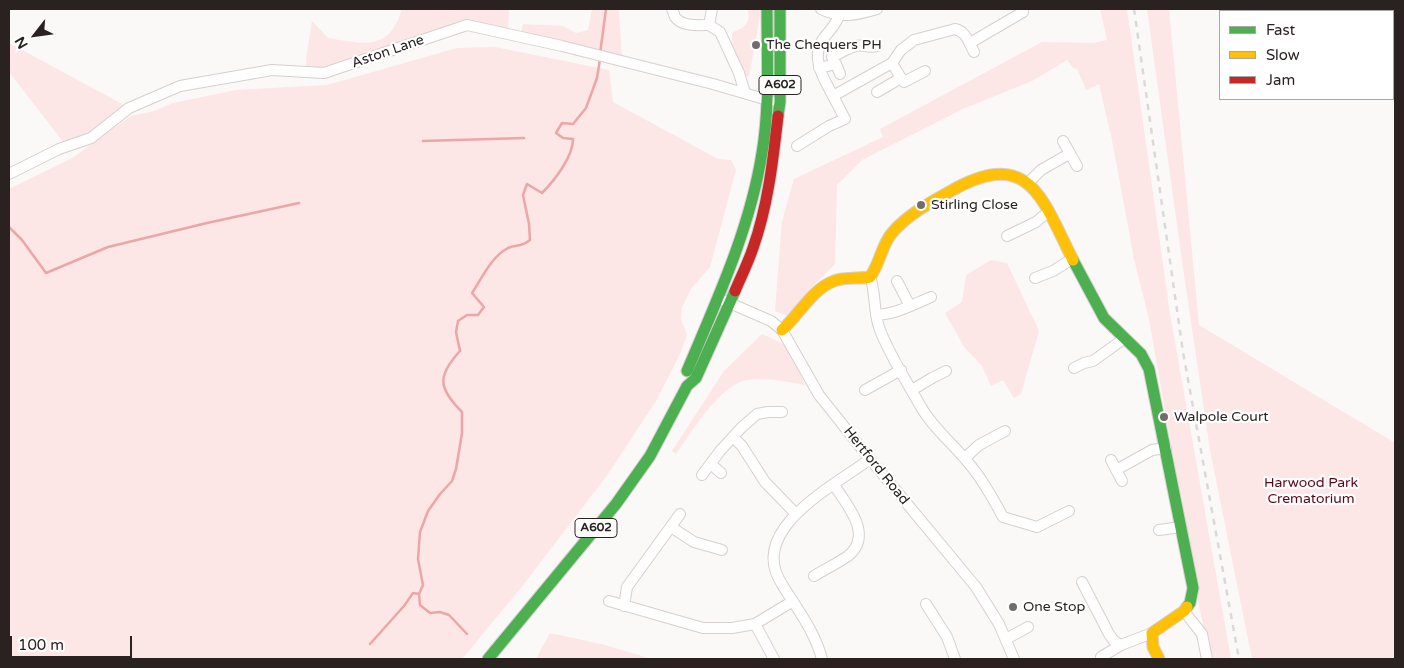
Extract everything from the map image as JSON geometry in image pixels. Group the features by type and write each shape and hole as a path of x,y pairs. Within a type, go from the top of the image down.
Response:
{"main road":[{"name":"A602","path":"687,386 685,374 743,232 759,171 766,101 767,9"},
{"name":"A602","path":"488,659 616,504 650,456 687,386 696,378 704,361 753,248 765,204 773,162 780,102 780,9"},
{"path":"782,330 790,324 817,293 831,282 846,278 870,277 892,233 907,218 935,201 979,177 988,175 1013,176 1028,184 1040,196 1104,318 1141,354 1149,369 1193,588 1190,603 1184,611 1152,633 1153,647 1158,659"}],"street":[{"path":"672,9 675,18 681,21 692,25 709,25 720,32 739,73 745,93"},
{"path":"709,25 712,9"},
{"path":"821,9 839,16 858,15 877,9"},
{"path":"833,96 892,63 901,50 909,43 950,30 961,30 972,47 1023,12"},
{"path":"797,146 829,126 845,119 819,68 822,40 834,27 839,16"},
{"name":"Aston Lane","path":"9,174 59,150 91,138 130,108 180,86 272,70 324,73 467,25 562,46 745,93 766,101 780,102"},
{"path":"819,68 832,56 855,46 869,48 877,46"},
{"path":"832,56 840,74"},
{"path":"892,63 904,82 925,71"},
{"path":"877,92 901,78"},
{"path":"1063,141 1077,166"},
{"path":"1028,184 1042,170 1069,154"},
{"path":"1006,236 1036,222 1048,212"},
{"path":"1035,278 1055,275 1072,259"},
{"path":"870,277 880,329 912,390 934,427 965,458 988,489 1003,517 1037,527 1069,511"},
{"path":"897,281 910,306"},
{"path":"876,315 895,312 931,296"},
{"name":"Hertford Road","path":"717,297 771,321 782,330 819,395 870,460 976,587 999,624 1014,659"},
{"path":"1074,368 1094,361 1125,338"},
{"path":"865,390 882,386 901,370"},
{"path":"912,390 930,373 946,371"},
{"path":"702,475 720,450 755,410 782,412"},
{"path":"965,458 979,445 1005,431"},
{"path":"733,437 742,446 765,482 796,514"},
{"path":"1122,481 1113,465 1152,450 1166,448"},
{"path":"822,659 812,631 777,574 774,556 779,537 786,524 796,514 808,503 870,460"},
{"path":"711,464 722,473"},
{"path":"814,576 826,563 847,556 855,548 860,535 858,524 834,485"},
{"path":"624,606 627,587 680,514"},
{"path":"671,527 689,540 710,542 722,550"},
{"path":"1159,530 1181,527"},
{"path":"1082,582 1108,634 1121,645"},
{"path":"608,600 703,628 732,628 755,624 793,601"},
{"path":"926,604 929,619 947,637 955,659"},
{"path":"1184,611 1202,634 1207,659"},
{"path":"755,624 774,659"},
{"path":"1006,639 1028,626"},
{"path":"1101,658 1121,645 1152,633"}],"green space":[{"path":"402,9 509,9 508,29 468,23 322,71 307,71 306,59 312,21 328,38 364,43 374,42 390,33 397,23"},
{"path":"592,9 619,9 622,59 520,34 523,24 563,26 576,33 588,30"},
{"path":"748,9 759,9 760,16 749,77 738,71 733,59 732,33 746,25"},
{"path":"1100,9 1127,9 1170,314 1231,659 1211,659 1200,611 1149,319 1134,259 1112,140 1099,84 1086,90 1077,69 1073,68 1067,60 1032,81 965,108 862,160 837,185 835,264 809,290 791,317 775,311 782,221 794,179 883,137 880,129 1042,42 1093,43 1107,40"},
{"name":"Harwood Park Crematorium","path":"1147,9 1169,9 1199,325 1395,443 1395,659 1252,659 1210,450"},
{"path":"9,43 124,105 86,136 64,143 9,72"},
{"path":"495,47 609,70 613,102 718,159 731,160 736,170 710,267 691,289 682,307 681,319 687,335 680,354 656,401 608,474 524,584 462,659 9,659 9,189 74,157 131,116 154,111 173,103 236,90 327,85 457,48"},
{"path":"991,260 1007,263 1039,331 1021,394 1014,398 1003,380 991,386 982,366 965,348 945,313 962,302 966,275"},
{"path":"762,334 788,346 805,385 758,379 743,381 734,385 724,392 706,412 676,454 672,451 724,371"},
{"path":"550,633 605,645 652,659 536,659"}],"waterway":[{"path":"600,54 606,9"},
{"path":"467,634 449,615 440,612 430,613 420,605 419,594 423,585 418,559 420,532 428,511 452,481 462,433 462,412 448,396 443,382 444,375 452,360 460,351 456,332 458,321 467,315 478,315 484,307 472,293 483,275 502,252 530,240 523,195 527,184 542,193 566,161 573,139 563,138 556,133 562,123 573,124 586,108 597,78 600,59"},
{"path":"423,141 524,138"},
{"path":"9,227 22,240 46,273 108,247 299,203"},
{"path":"370,644 413,593 419,594"}],"railway":[{"path":"1134,9 1183,352 1239,659"}],"traffic: fast":[{"path":"687,371 710,318 741,237 757,181 765,135 768,81 767,9"},
{"path":"778,116 780,102 780,9"},
{"path":"1073,260 1104,318 1141,354 1149,369 1193,588 1190,603 1187,607"},
{"path":"488,659 616,504 650,456 687,386 696,378 735,291"}],"traffic: slow":[{"path":"782,330 812,296 826,285 843,279 870,277 888,238 898,226 912,215 927,204 978,179 999,174 1016,177 1030,186 1042,199 1073,260"},
{"path":"1159,659 1153,647 1152,633 1187,607"}],"traffic: jam":[{"path":"735,291 751,254 763,216 778,116"}],"place":[{"name":"The Chequers PH","path":"756,45"},
{"name":"Stirling Close","path":"921,205"},
{"name":"Walpole Court","path":"1164,417"},
{"name":"One Stop","path":"1013,607"}]}
